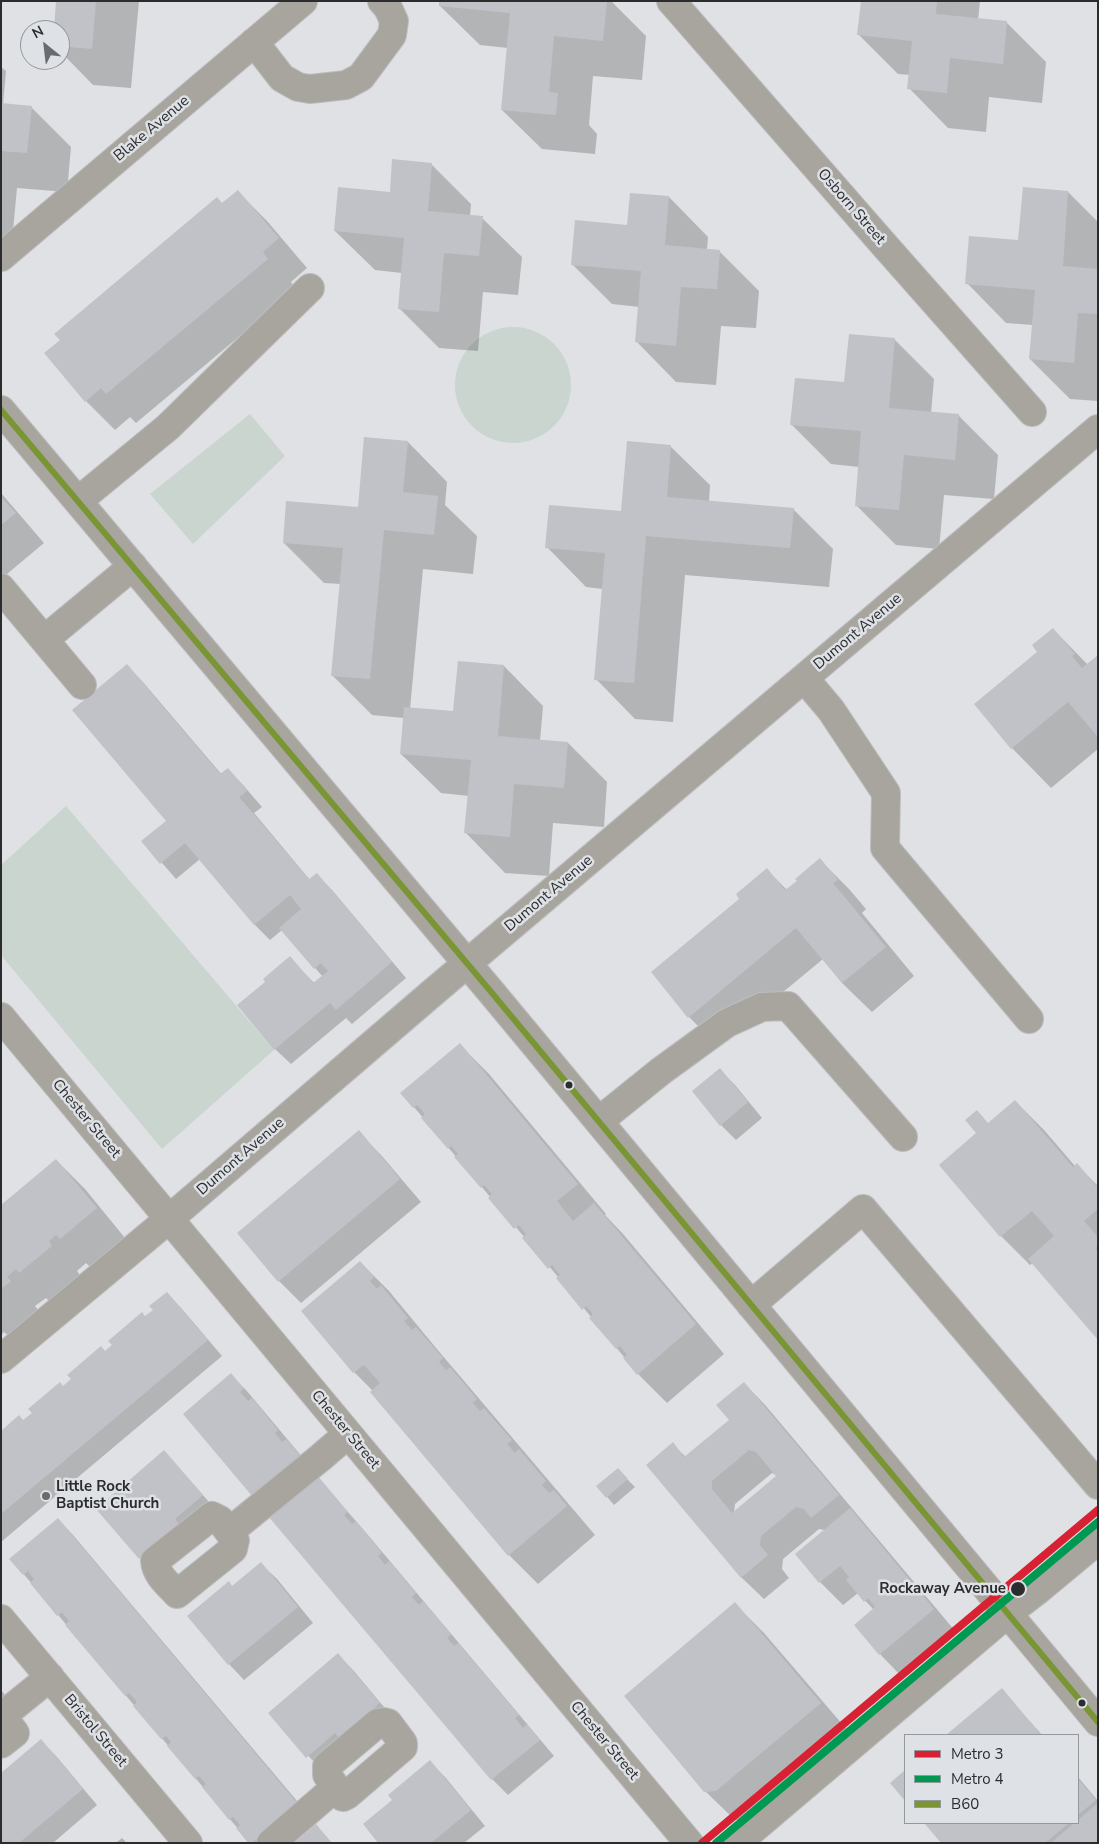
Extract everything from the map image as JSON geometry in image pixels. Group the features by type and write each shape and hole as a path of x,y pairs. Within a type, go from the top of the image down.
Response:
{"street":[{"name":"Blake Avenue","path":"1,257 303,1"},
{"path":"254,42 282,78 298,87 310,89 346,84 361,77 392,35 394,21 388,8 382,1"},
{"name":"Osborn Street","path":"671,1 1032,412"},
{"path":"78,501 168,427 310,288"},
{"path":"1,410 467,963 1098,1722"},
{"name":"Dumont Avenue","path":"1,1359 169,1219 467,963 1098,429"},
{"path":"45,639 133,566"},
{"path":"1,588 82,685"},
{"path":"804,678 831,710 886,793 885,848 1029,1019"},
{"path":"599,1121 661,1071 727,1023 762,1007 788,1006 903,1137"},
{"name":"Chester Street","path":"1,1017 689,1843"},
{"path":"751,1305 863,1209 1098,1485"},
{"path":"229,1532 348,1434"},
{"path":"737,1843 1098,1540"},
{"name":"Bristol Street","path":"1,1619 188,1843"},
{"path":"1,1744 15,1733 2,1715 50,1677"},
{"path":"271,1843 336,1787"}],"shaded area":[{"path":"513,327 535,331 554,344 567,363 571,385 567,407 554,426 535,439 513,443 491,439 472,426 459,407 455,385 459,363 472,344 491,331"},
{"path":"250,414 285,456 193,544 150,494"},
{"path":"66,806 274,1050 162,1149 1,955 1,865"}],"building":[{"path":"56,1 96,1 92,49 70,47 70,20 55,20"},
{"path":"439,1 607,1 603,41 554,36 549,92 558,93 556,115 501,110 510,13 439,6"},
{"path":"861,1 937,1 936,14 1007,21 1003,64 950,58 947,93 907,89 912,41 857,35"},
{"path":"1,103 32,106 27,153 1,151"},
{"path":"392,159 432,163 428,211 483,216 479,256 444,253 439,312 398,309 404,238 334,231 338,187 390,192"},
{"path":"1023,187 1068,191 1063,266 1098,269 1098,314 1078,313 1074,363 1029,359 1035,290 965,284 969,236 1018,240"},
{"path":"238,190 279,238 263,252 268,259 106,394 101,388 85,402 44,353 60,340 54,334 217,197 222,203"},
{"path":"630,193 669,196 665,245 720,250 717,289 681,287 676,346 635,342 641,271 571,265 575,220 627,225"},
{"path":"849,334 895,338 889,408 959,414 955,460 904,455 899,510 855,506 861,431 790,425 795,378 844,382"},
{"path":"364,437 408,441 403,492 438,496 434,535 384,530 370,679 331,676 343,548 283,543 286,501 358,507"},
{"path":"627,441 671,445 667,497 794,508 790,548 646,536 634,683 594,680 605,553 545,548 549,505 621,511"},
{"path":"1,497 16,513 1,525"},
{"path":"1053,628 1075,654 1072,656 1082,668 1098,655 1098,737 1068,702 1011,749 974,704 1037,652 1032,645"},
{"path":"458,661 504,665 498,736 568,742 564,788 514,784 510,837 464,833 471,760 400,754 404,707 453,711"},
{"path":"127,664 220,774 228,768 247,791 239,797 309,879 317,873 392,962 336,1010 330,1003 274,1050 237,1005 265,982 263,979 290,956 313,983 328,971 321,963 314,969 279,928 301,909 290,895 254,925 185,843 160,864 141,841 166,821 72,710"},
{"path":"820,858 838,880 833,883 886,947 842,983 796,928 688,1018 651,972 739,899 736,894 767,868 785,890"},
{"path":"460,1043 578,1184 557,1201 573,1221 594,1203 696,1324 637,1375 623,1358 627,1355 620,1346 616,1349 589,1318 593,1314 586,1306 582,1310 556,1278 560,1275 552,1265 548,1269 522,1238 526,1234 519,1225 514,1229 488,1198 492,1194 484,1185 481,1188 454,1157 458,1154 451,1146 448,1149 421,1118 425,1114 417,1105 413,1108 400,1093"},
{"path":"720,1068 748,1102 720,1126 692,1091"},
{"path":"1015,1100 1073,1167 1077,1163 1098,1188 1098,1209 1084,1221 1098,1237 1098,1246 1095,1248 1098,1251 1098,1340 1028,1259 1054,1236 1032,1211 1000,1237 939,1165 976,1133 965,1120 977,1110 988,1123"},
{"path":"359,1130 400,1179 278,1282 237,1233"},
{"path":"56,1159 97,1208 60,1239 56,1235 49,1241 52,1246 19,1273 16,1269 7,1277 11,1281 1,1289 1,1205"},
{"path":"360,1261 374,1277 370,1281 377,1289 381,1285 408,1318 404,1321 412,1330 416,1327 443,1358 439,1362 446,1370 450,1367 477,1399 473,1403 480,1411 484,1408 512,1440 507,1444 515,1453 519,1449 546,1481 542,1485 549,1493 554,1490 567,1506 508,1556 370,1392 380,1383 364,1365 353,1373 301,1311"},
{"path":"167,1292 208,1340 1,1514 1,1431 19,1415 23,1420 32,1413 28,1409 60,1382 63,1386 71,1379 67,1375 101,1346 105,1351 112,1345 108,1341 142,1312 145,1316 153,1310 149,1306"},
{"path":"231,1373 244,1389 240,1392 248,1401 252,1398 278,1430 275,1433 282,1442 286,1439 300,1455 252,1496 183,1414"},
{"path":"744,1382 839,1495 811,1518 804,1509 796,1507 761,1536 760,1545 768,1555 741,1578 646,1465 673,1442 684,1457 729,1420 716,1405","holes":["749,1450 756,1452 776,1476 732,1513 712,1489 712,1481"]},
{"path":"164,1450 203,1495 175,1519 179,1524 139,1559 96,1509"},
{"path":"618,1468 628,1479 606,1498 596,1486"},
{"path":"317,1475 348,1512 344,1515 352,1524 356,1521 382,1553 378,1556 385,1565 389,1561 416,1593 412,1597 419,1605 423,1601 451,1634 447,1638 454,1646 458,1643 519,1715 515,1718 523,1728 527,1724 540,1740 491,1780 268,1516"},
{"path":"850,1508 934,1609 879,1655 854,1625 875,1607 868,1598 864,1602 846,1580 849,1577 840,1566 819,1583 795,1554"},
{"path":"58,1518 298,1804 252,1843 248,1843 236,1828 240,1825 233,1817 229,1820 202,1787 206,1784 199,1776 195,1779 167,1746 171,1742 166,1736 161,1739 133,1706 137,1702 129,1693 125,1696 65,1625 69,1621 62,1612 57,1616 30,1583 34,1579 28,1571 23,1575 9,1559"},
{"path":"261,1562 298,1607 228,1665 187,1616 229,1581 232,1586"},
{"path":"735,1602 821,1703 716,1791 704,1792 624,1696"},
{"path":"338,1653 380,1703 339,1738 335,1733 306,1758 268,1713"},
{"path":"1002,1688 1040,1734 947,1734"},
{"path":"41,1739 83,1789 19,1843 1,1843 1,1773"},
{"path":"430,1760 471,1810 431,1843 378,1843 363,1824 392,1800 388,1795"},
{"path":"904,1771 904,1800 890,1783"},
{"path":"1079,1780 1096,1800 1079,1814"},
{"path":"1098,1803 1098,1843 1051,1843 1073,1824 1079,1824 1079,1819"},
{"path":"316,1824 332,1843 294,1843"},
{"path":"925,1824 1068,1824 1045,1843 941,1843"}],"metro line":[{"name":"3","path":"702,1843 1098,1510"},
{"name":"4","path":"716,1843 1098,1522"}],"transit line":[{"name":"B60","path":"1,410 492,993 1098,1722"}],"place":[{"name":"Little Rock Baptist Church","path":"46,1496"},
{"name":"Rockaway Avenue","path":"1018,1589"}]}
